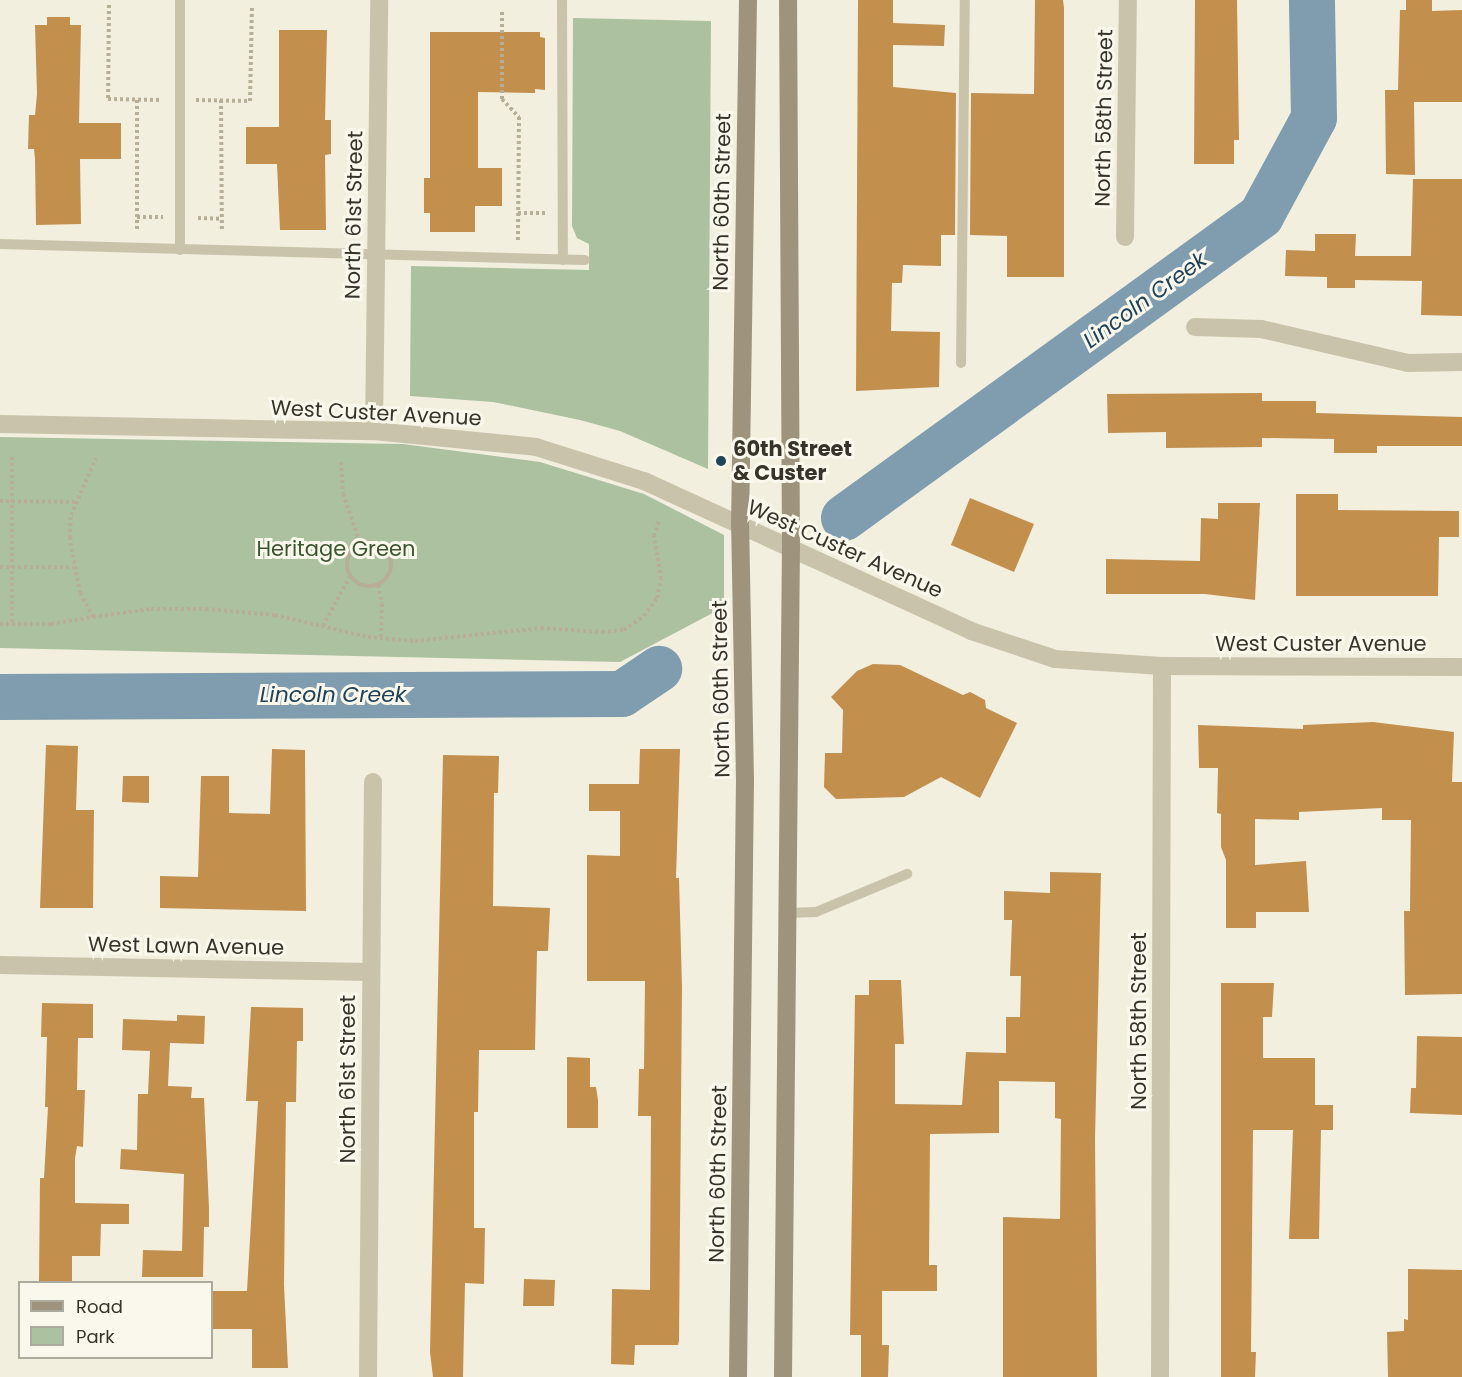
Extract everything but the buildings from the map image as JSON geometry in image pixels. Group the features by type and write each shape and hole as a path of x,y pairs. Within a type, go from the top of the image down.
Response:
{"main road":[{"name":"North 60th Street","path":"738,1377 745,781 740,526 748,0"},
{"path":"783,1377 791,548 788,0"}],"street":[{"name":"North 61st Street","path":"374,430 379,0"},
{"name":"North 58th Street","path":"1125,237 1128,0"},
{"path":"1195,327 1261,329 1407,363 1462,362"},
{"name":"West Custer Avenue","path":"0,424 374,430 536,447 644,481 971,631 1055,658 1162,666 1462,668"},
{"name":"North 58th Street","path":"1160,1377 1162,666"},
{"name":"North 61st Street","path":"368,1377 373,782"},
{"name":"West Lawn Avenue","path":"0,965 371,972"}],"lane":[{"path":"180,0 180,249"},
{"path":"562,0 563,260"},
{"path":"961,363 965,0"},
{"path":"0,244 585,260"},
{"path":"788,913 816,912 907,874"}],"path":[{"path":"502,12 502,99 519,117 518,259"},
{"path":"136,100 137,248"},
{"path":"221,100 222,251"},
{"path":"518,213 563,214"},
{"path":"12,457 12,625"},
{"path":"93,617 80,593 70,538 75,502 96,458"},
{"path":"341,462 343,494 360,543"},
{"path":"0,501 75,502"},
{"path":"0,624 12,625 93,617 151,609 206,609 275,615 381,638 473,637 541,628 602,632 624,630 644,616 657,598 661,579 654,536 659,521"},
{"path":"323,626 350,576 349,554 360,543"},
{"path":"350,576 362,586 378,585 388,576 390,555 381,545 360,543"},
{"path":"0,567 74,567"},
{"path":"378,585 382,604 381,638"}],"green space":[{"path":"573,18 711,21 708,469 620,431 580,420 493,402 410,396 411,266 589,270 589,244 577,238 572,226"},
{"name":"Heritage Green","path":"0,437 403,444 540,462 644,494 724,535 724,607 620,662 0,648"}],"waterway":[{"name":"Lincoln Creek","path":"844,518 1261,216 1314,118 1312,0"},
{"name":"Lincoln Creek","path":"0,697 622,694 659,669"}],"place":[{"name":"60th Street & Custer","path":"721,461"}]}
